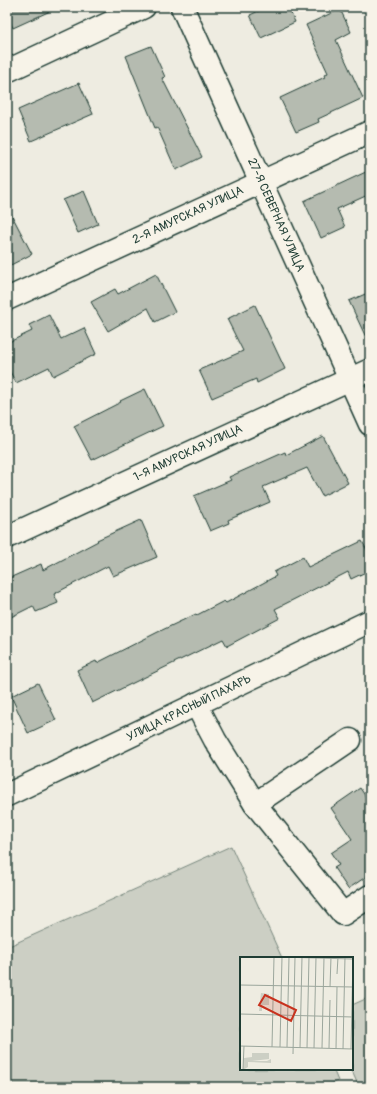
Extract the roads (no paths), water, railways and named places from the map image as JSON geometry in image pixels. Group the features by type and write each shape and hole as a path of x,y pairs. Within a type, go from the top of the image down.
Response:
{"street":[{"path":"7,72 144,7"},
{"name":"27-Я СЕВЕРНАЯ УЛИЦА","path":"182,7 370,424"},
{"name":"2-Я АМУРСКАЯ УЛИЦА","path":"7,300 370,132"},
{"name":"1-Я АМУРСКАЯ УЛИЦА","path":"7,536 370,370"},
{"name":"УЛИЦА КРАСНЫЙ ПАХАРЬ","path":"7,796 370,621"},
{"path":"196,704 215,740 255,804 343,914 370,896"},
{"path":"255,804 350,740"}]}
